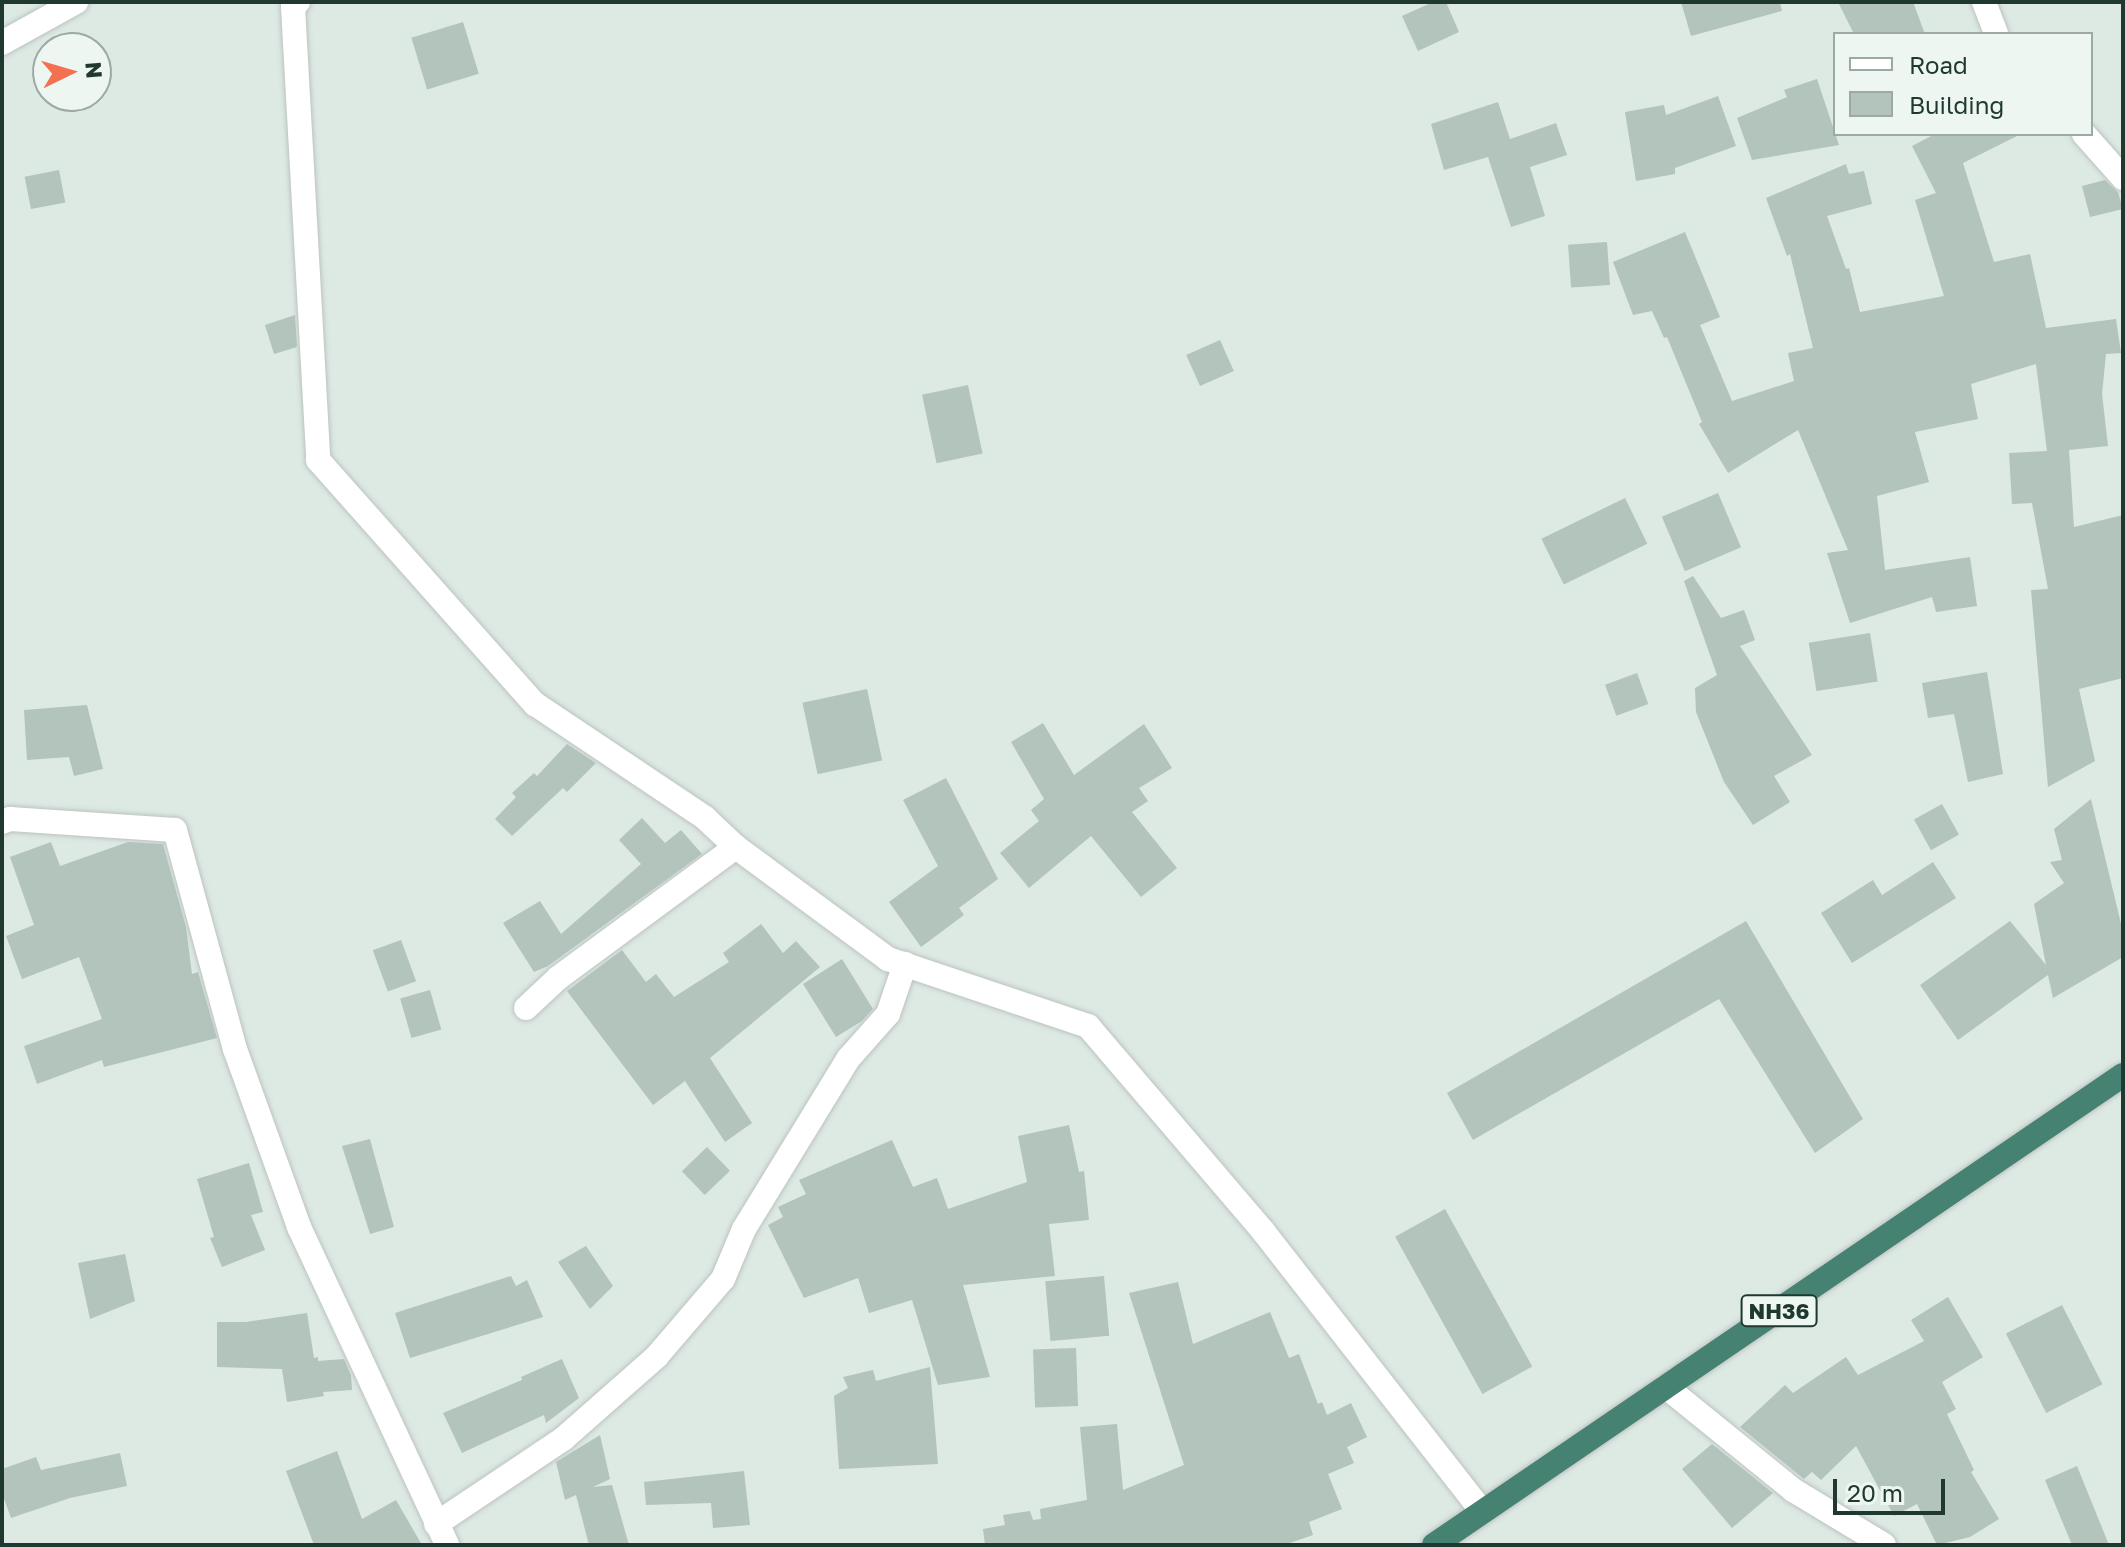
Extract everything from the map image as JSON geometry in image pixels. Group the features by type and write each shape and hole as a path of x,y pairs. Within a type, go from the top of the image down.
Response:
{"highway":[{"name":"NH36","path":"1434,1545 2123,1075"}],"street":[{"path":"2,43 76,2"},
{"path":"298,2 293,7 318,460 535,704 705,818 736,847 888,959 1088,1026 1263,1231 1482,1511"},
{"path":"1984,2 1995,32"},
{"path":"2086,136 2123,178"},
{"path":"2,822 10,819 175,830 235,1049 299,1227 442,1534 563,1439 657,1356 723,1279 744,1229 848,1059 888,1014 905,964"},
{"path":"526,1008 558,978 736,847"},
{"path":"1666,1387 1793,1490 1884,1545"}],"building":[{"path":"1433,2 1446,2 1459,32 1418,51 1402,16"},
{"path":"1681,2 1780,2 1782,11 1691,36"},
{"path":"1838,2 1913,2 1924,32 1853,32"},
{"path":"463,22 479,74 427,89 411,38"},
{"path":"1817,79 1833,127 1833,136 1836,136 1839,145 1752,160 1737,118 1787,97 1784,90"},
{"path":"1718,96 1736,146 1675,168 1675,174 1636,181 1625,112 1664,105 1666,115"},
{"path":"1498,102 1510,139 1556,123 1567,155 1530,167 1545,216 1511,227 1488,157 1444,170 1431,124"},
{"path":"1931,136 2017,136 1963,163 1994,262 2030,254 2046,328 2116,319 2121,353 2106,354 2102,394 2108,446 2069,450 2074,527 2123,515 2123,678 2079,689 2095,761 2048,787 2031,590 2048,589 2032,503 2012,504 2009,453 2047,451 2036,364 1971,384 1978,419 1915,432 1929,482 1877,496 1885,570 1970,557 1977,606 1936,612 1932,597 1850,623 1827,553 1848,550 1798,430 1728,473 1699,424 1702,422 1667,337 1664,338 1652,311 1633,315 1613,262 1685,232 1720,317 1700,325 1732,401 1794,381 1788,353 1813,348 1790,254 1787,256 1766,198 1846,164 1849,174 1864,171 1872,204 1827,216 1846,269 1849,268 1860,312 1944,296 1915,200 1936,193 1912,146"},
{"path":"59,170 65,202 31,209 25,177"},
{"path":"2105,180 2118,192 2123,209 2090,217 2082,186"},
{"path":"1607,242 1610,285 1571,288 1568,245"},
{"path":"295,315 297,347 274,354 265,325"},
{"path":"1220,340 1234,371 1200,386 1186,355"},
{"path":"968,385 983,453 937,463 922,395"},
{"path":"1718,493 1741,547 1685,571 1662,517"},
{"path":"1625,498 1647,544 1564,585 1541,539"},
{"path":"1693,576 1721,618 1744,610 1755,640 1740,646 1812,755 1774,776 1790,802 1753,825 1724,782 1696,712 1695,688 1717,675 1684,581"},
{"path":"1870,633 1878,681 1816,691 1809,643"},
{"path":"1987,672 2003,774 1968,782 1954,714 1928,718 1922,683"},
{"path":"1637,673 1648,704 1616,716 1605,685"},
{"path":"867,689 882,760 818,774 802,703"},
{"path":"87,705 103,769 74,776 69,757 27,760 24,710"},
{"path":"1043,723 1074,775 1144,724 1172,768 1139,788 1148,801 1132,812 1177,868 1141,897 1091,836 1029,888 1000,853 1039,821 1031,810 1044,799 1011,742"},
{"path":"567,744 596,763 567,792 563,788 512,836 495,819 516,797 512,793 534,773 537,776"},
{"path":"946,778 998,879 959,908 964,915 921,947 889,902 938,866 903,800"},
{"path":"2091,799 2123,932 2123,957 2053,998 2048,975 1958,1040 1920,985 2010,921 2046,965 2034,904 2064,883 2050,862 2062,860 2054,829"},
{"path":"1942,804 1959,835 1931,850 1914,820"},
{"path":"642,818 665,843 681,830 702,854 548,966 534,972 503,923 540,901 561,934 641,864 619,840"},
{"path":"51,842 60,866 128,842 163,844 186,927 192,974 198,972 217,1038 104,1067 102,1060 37,1084 24,1046 102,1019 79,957 22,979 6,936 34,925 10,857"},
{"path":"1933,862 1956,898 1852,963 1821,913 1873,880 1882,895"},
{"path":"1746,921 1863,1119 1815,1153 1719,999 1473,1140 1447,1093"},
{"path":"761,924 783,953 796,941 820,967 710,1058 752,1123 725,1142 685,1081 653,1105 567,991 622,950 646,982 656,974 674,997 729,962 723,953"},
{"path":"401,940 416,981 388,992 373,950"},
{"path":"842,959 873,1009 862,1021 836,1037 803,984"},
{"path":"430,990 441,1029 412,1038 400,999"},
{"path":"1069,1125 1079,1172 1084,1171 1089,1220 1049,1224 1055,1276 963,1285 990,1377 938,1385 912,1300 869,1313 858,1278 804,1298 768,1225 783,1217 778,1207 806,1194 799,1180 892,1140 913,1187 937,1178 948,1209 1027,1182 1018,1136"},
{"path":"370,1139 394,1227 370,1234 342,1146"},
{"path":"707,1147 730,1171 705,1195 682,1171"},
{"path":"249,1163 263,1212 251,1215 265,1250 222,1267 210,1238 214,1237 197,1179"},
{"path":"1445,1209 1532,1366 1482,1394 1395,1237"},
{"path":"586,1246 613,1286 590,1309 558,1262"},
{"path":"125,1254 135,1301 90,1319 78,1263"},
{"path":"511,1276 516,1286 527,1280 543,1317 410,1358 395,1313"},
{"path":"1104,1276 1109,1336 1050,1341 1045,1281"},
{"path":"1178,1282 1193,1344 1270,1312 1289,1358 1299,1354 1318,1404 1322,1402 1327,1415 1351,1403 1367,1437 1347,1447 1354,1463 1328,1474 1342,1509 1309,1522 1313,1535 1284,1545 985,1545 983,1529 1005,1525 1003,1515 1030,1511 1033,1520 1041,1519 1040,1509 1087,1500 1080,1427 1117,1424 1123,1490 1184,1465 1129,1293"},
{"path":"1948,1297 1983,1357 1942,1382 1956,1409 1947,1414 1974,1470 1971,1472 1999,1519 1970,1537 1937,1545 1917,1504 1894,1516 1856,1446 1821,1480 1812,1472 1804,1479 1740,1427 1785,1385 1793,1393 1846,1357 1858,1375 1924,1341 1911,1320"},
{"path":"2062,1305 2102,1384 2046,1413 2006,1334"},
{"path":"307,1313 314,1358 318,1357 318,1361 344,1359 351,1375 352,1390 323,1392 324,1396 287,1402 282,1369 217,1367 217,1322 246,1322"},
{"path":"1076,1348 1078,1406 1035,1407 1033,1350"},
{"path":"562,1359 579,1398 546,1423 544,1415 462,1453 443,1413 522,1380 521,1377"},
{"path":"930,1367 938,1464 839,1469 834,1396 848,1388 843,1377 873,1370 876,1381"},
{"path":"600,1435 610,1479 593,1487 612,1485 629,1545 589,1545 576,1495 565,1500 556,1462"},
{"path":"1712,1444 1773,1493 1732,1528 1682,1469"},
{"path":"337,1451 362,1519 396,1500 422,1545 314,1545 286,1471"},
{"path":"120,1453 127,1486 70,1498 11,1518 2,1493 2,1469 36,1457 41,1470"},
{"path":"2077,1466 2109,1545 2072,1545 2045,1480"},
{"path":"744,1471 750,1525 713,1528 711,1503 646,1505 644,1482"}]}
